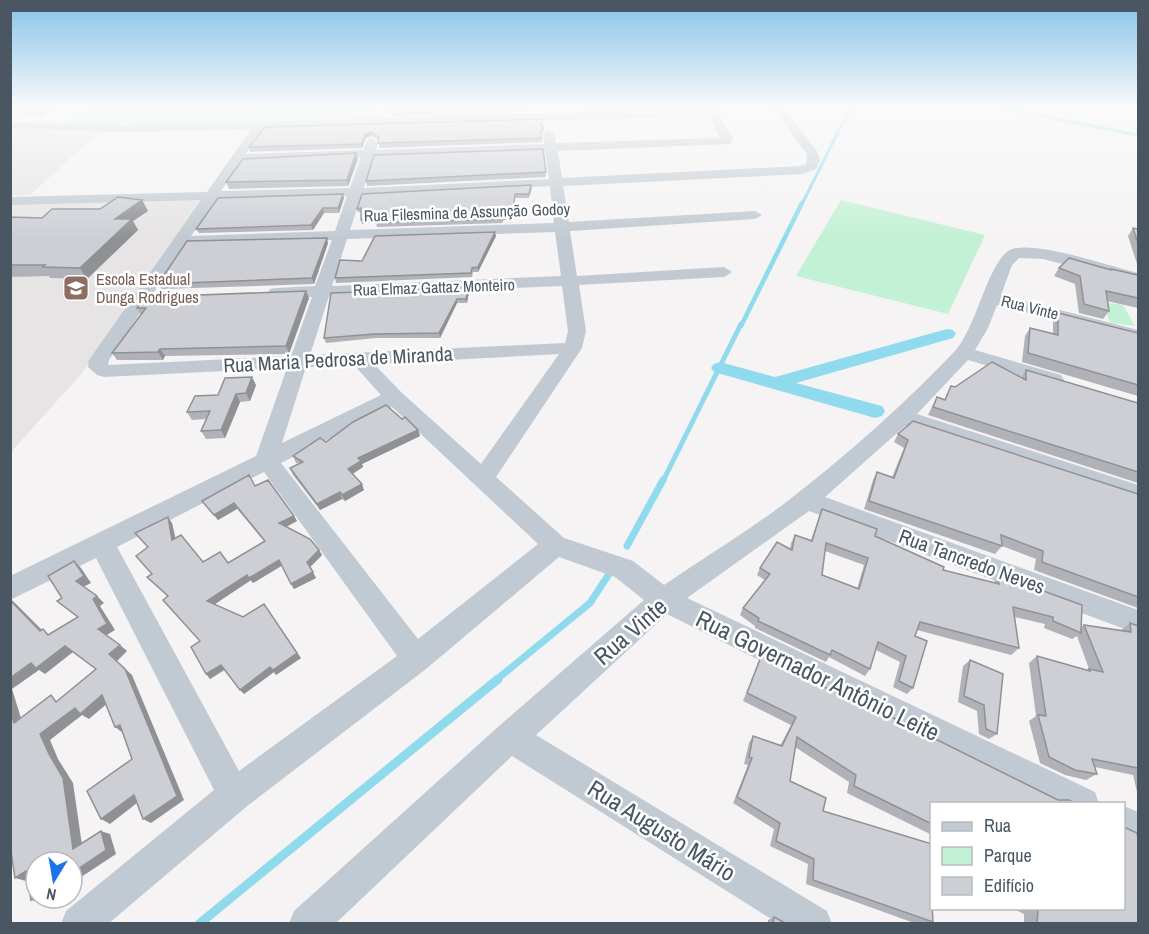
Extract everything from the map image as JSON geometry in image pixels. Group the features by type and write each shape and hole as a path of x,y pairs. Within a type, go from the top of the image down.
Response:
{"street":[{"path":"144,297 242,152"},
{"path":"238,158 431,152"},
{"path":"484,478 573,348 577,331 551,152"},
{"path":"10,201 356,192 803,170 811,166 814,160 811,152"},
{"path":"266,459 368,154"},
{"name":"Rua Filesmina de Assunção Godoy","path":"181,241 562,227 755,215"},
{"name":"Rua Vinte","path":"314,922 510,737 664,600 806,500 902,417 964,354 979,328 1005,263 1012,255 1018,252 1037,253 1138,278"},
{"name":"Rua Elmaz Gattaz Monteiro","path":"262,293 570,281 724,272"},
{"path":"144,297 167,296"},
{"name":"Rua Maria Pedrosa de Miranda","path":"144,297 99,360 98,367 104,370 573,348"},
{"name":"Rua Vinte","path":"991,298 1138,335"},
{"path":"964,354 1073,386"},
{"path":"79,924 234,795 416,659 555,546 394,397 358,358"},
{"path":"10,589 394,397"},
{"path":"902,417 1138,494"},
{"path":"266,459 416,659"},
{"name":"Rua Tancredo Neves","path":"806,500 1138,622"},
{"path":"102,544 234,795"},
{"name":"Rua Governador Antônio Leite","path":"555,546 624,569 664,600 1079,802"},
{"name":"Rua Augusto Mário","path":"510,737 814,924"}],"shaded area":[{"path":"11,152 77,152 30,195 11,195"},
{"name":"Escola Estadual Dunga Rodrigues","path":"203,199 82,373 11,452 11,203"}],"green space":[{"path":"841,200 985,235 948,314 796,276"},
{"path":"1101,302 1123,305 1135,326 1111,323"}],"building":[{"path":"543,152 546,172 366,181 374,155"},
{"path":"356,153 347,180 226,182 243,159"},
{"path":"531,185 529,194 515,194 512,216 503,216 502,219 376,223 377,218 361,220 361,208 357,209 362,194"},
{"path":"343,194 338,208 323,208 311,225 196,229 218,198"},
{"path":"118,197 142,200 115,219 132,219 80,268 10,265 10,217 42,218 52,209 100,209"},
{"path":"1133,228 1138,229 1138,243"},
{"path":"495,232 478,267 472,268 471,273 335,278 340,260 362,261 375,236"},
{"path":"327,238 312,278 158,284 187,241"},
{"path":"1069,258 1138,275 1138,298 1106,291 1109,311 1084,304 1080,276 1059,268"},
{"path":"468,288 466,299 457,299 439,333 324,338 331,293"},
{"path":"306,291 286,346 160,349 158,352 112,353 146,308 137,308 146,297"},
{"path":"1058,313 1138,333 1138,385 1028,353 1030,328 1058,335"},
{"path":"992,362 1026,380 1026,370 1138,403 1138,472 933,407 937,397 945,400 951,386 955,387"},
{"path":"252,377 246,393 236,394 221,430 201,431 210,411 187,412 195,396 218,395 225,378"},
{"path":"386,405 402,419 405,417 418,430 358,458 361,461 348,469 362,484 342,495 340,492 317,504 290,468 303,462 293,456 320,438 326,442 353,422"},
{"path":"913,421 1138,494 1138,597 1042,562 1043,551 1001,535 1002,546 869,501 877,472 894,478 908,440 898,434"},
{"path":"249,475 255,486 268,480 294,516 279,523 310,539 319,550 307,562 313,572 291,584 279,560 249,578 247,575 207,601 243,617 264,604 297,653 273,670 270,667 240,690 221,665 206,674 191,647 200,641 163,600 168,596 147,577 152,574 136,556 148,547 135,533 168,517 172,540 181,535 203,562 220,552 228,563 265,541 234,503 214,515 202,501"},
{"path":"822,509 877,529 875,536 944,567 943,570 999,584 998,578 1027,585 1082,605 1081,633 1053,621 1053,617 1013,607 1019,648 920,622 915,636 927,641 913,688 899,681 906,656 878,642 870,669 832,650 830,655 758,621 759,618 743,608 770,574 760,568 777,542 792,550 795,535 812,541","holes":["826,543 868,558 859,589 822,575"]},
{"path":"74,561 84,576 76,581 97,596 93,599 107,624 98,629 120,645 109,654 125,669 177,796 143,819 134,795 101,819 87,791 132,759 120,725 115,727 102,695 80,714 75,708 40,734 63,778 73,849 101,831 106,850 84,865 84,850 24,850 24,872 15,878 10,845 10,710 14,723 51,695 56,702 96,669 65,646 36,668 31,663 10,678 10,600 40,631 43,629 48,635 78,617 57,601 62,598 48,576"},
{"path":"1130,623 1138,626 1138,768 1092,759 1097,774 1075,770 1049,757 1038,715 1046,716 1037,656 1090,671 1089,669 1103,672 1084,625 1131,632"},
{"path":"762,654 800,672 799,677 865,704 1058,800 1072,802 930,802 930,823 854,786 856,775 797,737 790,781 826,798 823,811 930,843 930,910 932,910 933,922 813,880 814,859 776,841 780,823 737,797 752,758 749,757 753,736 782,746 796,717 747,693"},
{"path":"970,660 1003,674 997,734 986,729 984,705 964,696"},
{"path":"1125,827 1137,833 1138,924 1037,924 1038,911 1036,910 1125,910"},
{"path":"774,917 785,923 811,924 773,924"}],"waterway":[{"path":"802,204 828,152"},
{"path":"741,326 802,203"},
{"path":"663,481 741,324"},
{"path":"720,368 775,383 947,334"},
{"path":"777,384 875,411"},
{"path":"627,546 663,480"},
{"path":"496,680 590,603 609,574"},
{"path":"199,924 498,679"}],"place":[{"name":"Escola Estadual Dunga Rodrigues","path":"76,288"}]}
